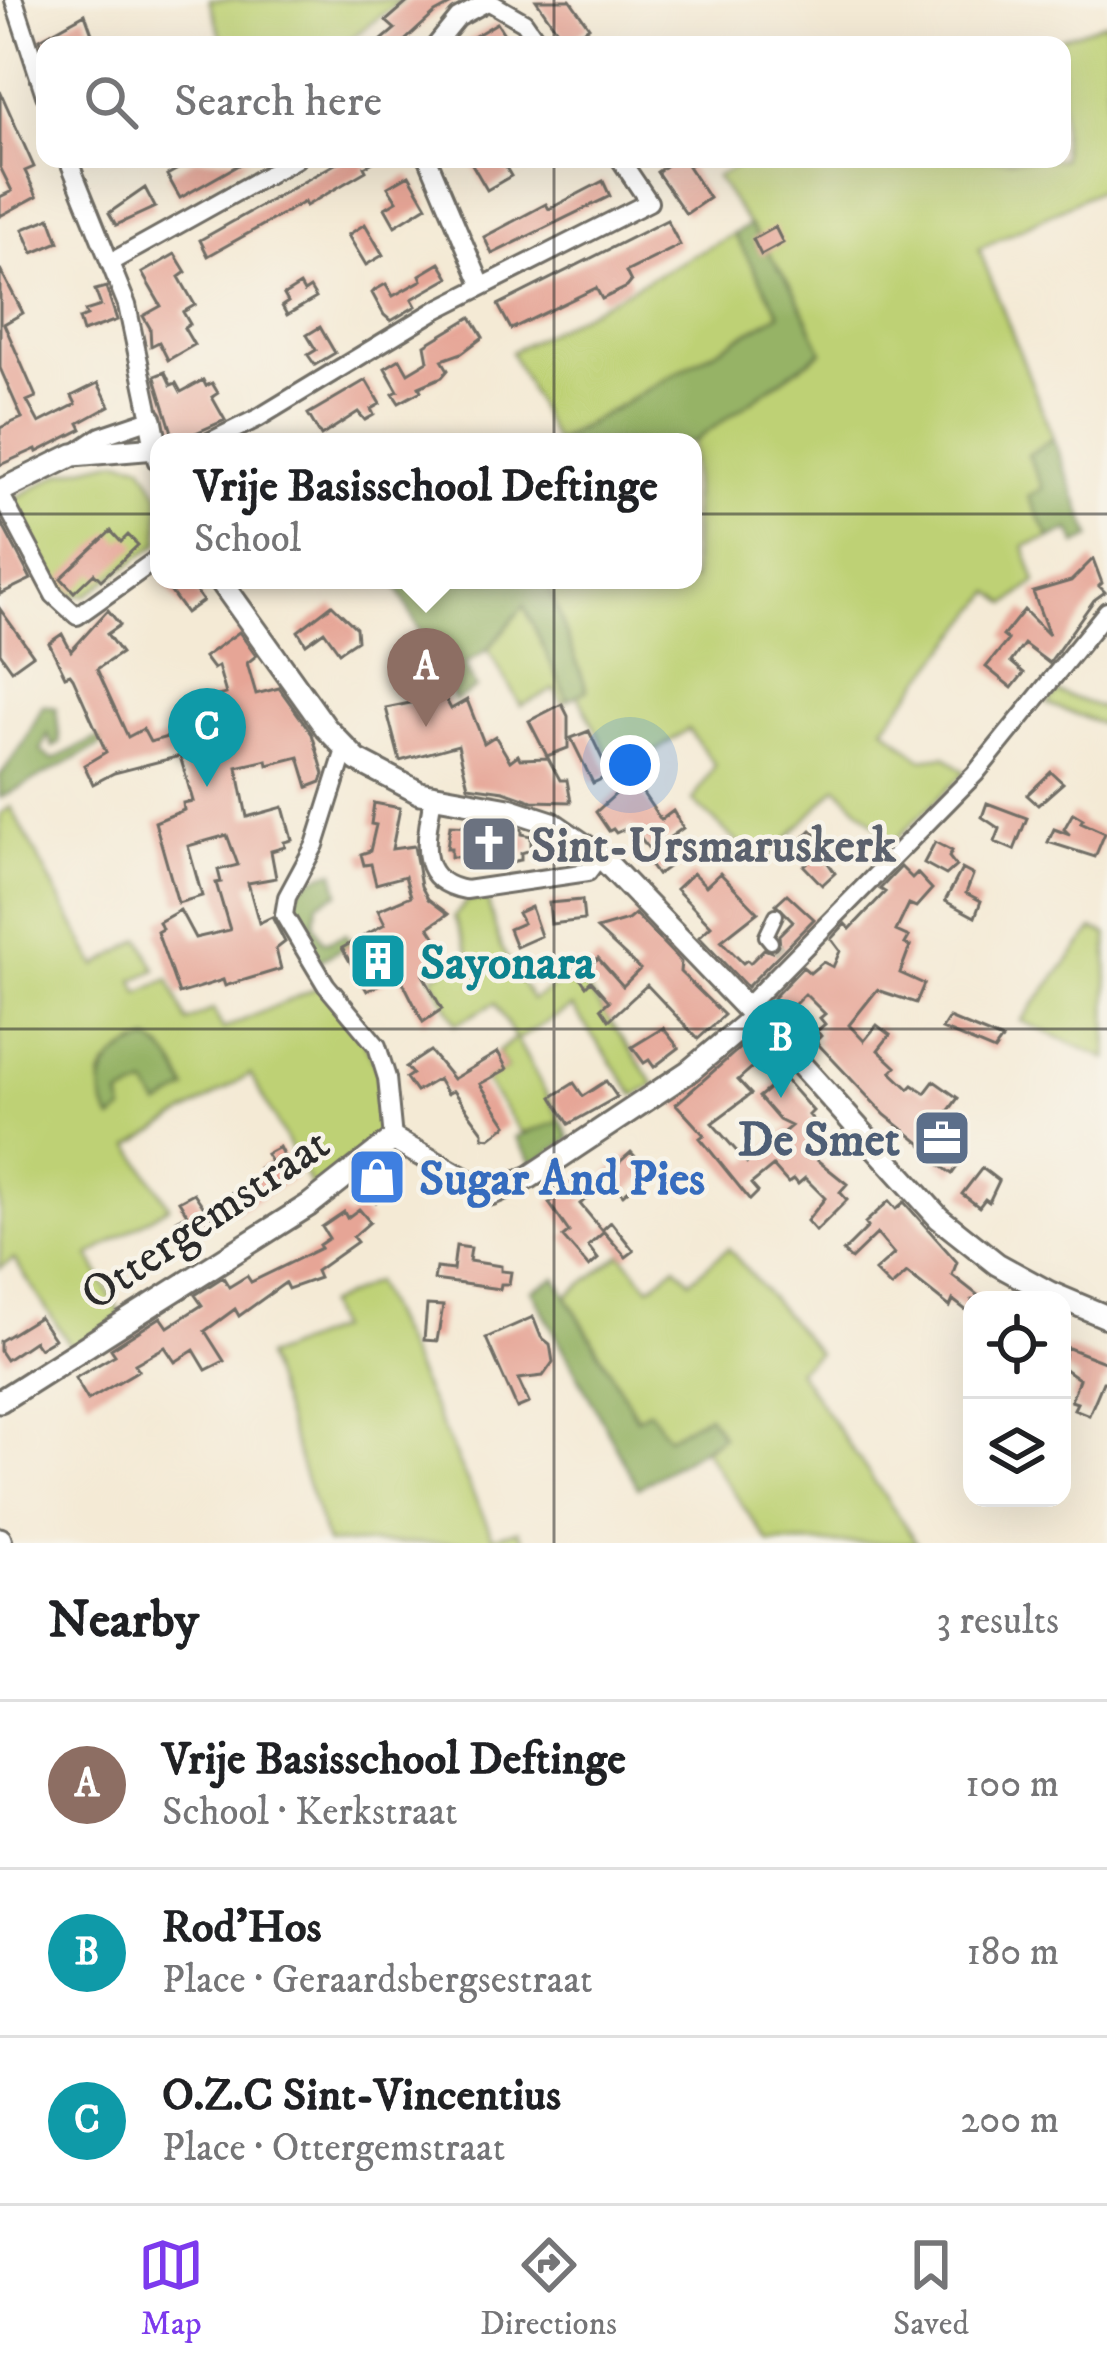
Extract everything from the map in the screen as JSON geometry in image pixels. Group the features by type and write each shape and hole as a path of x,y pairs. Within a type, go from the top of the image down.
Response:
{"street":[{"path":"14,0 36,67"},
{"path":"443,36 458,18 487,1 524,22 534,36"},
{"path":"72,168 127,305 154,433"},
{"path":"111,262 280,168"},
{"path":"432,168 482,286"},
{"path":"227,433 436,310 649,202 626,168"},
{"path":"150,565 76,616 54,595 0,492 101,436 151,419"},
{"path":"73,454 150,454"},
{"path":"227,589 345,750 381,775 433,796 525,813 567,831 600,856 750,1011 903,1181 964,1240 1022,1279 1107,1317"},
{"path":"750,1011 787,958 975,774 1107,611"},
{"name":"Ottergemstraat","path":"345,750 315,845 286,897 284,915 326,985 377,1046 387,1078 393,1139"},
{"path":"433,796 426,856 434,875 453,888 563,878 588,872 600,856"},
{"path":"772,942 766,935 776,915"},
{"name":"Ottergemstraat","path":"393,1139 490,1194 530,1177 688,1072 750,1011"},
{"name":"Ottergemstraat","path":"0,1401 309,1205 393,1139"}],"green space":[{"path":"209,0 402,0 354,36 221,36"},
{"path":"1107,22 1107,186 979,249 1053,438 1028,455 1043,488 1029,497 1050,538 1024,546 1036,582 1008,604 992,592 884,727 921,759 945,756 965,772 893,842 837,787 762,865 693,801 715,765 688,729 619,776 578,695 587,689 549,589 702,589 702,436 822,352 795,293 716,177 734,168 1071,168 1067,36"},
{"path":"750,225 795,293 822,351 702,436 573,433 780,314 734,234"},
{"path":"734,234 781,313 571,433 551,433 511,352"},
{"path":"1053,438 1091,537 1077,544 1070,530 1050,538 1028,496 1043,488 1028,455"},
{"path":"118,460 142,464 150,478 150,550 87,595 55,588 14,499 62,473"},
{"path":"399,589 549,589 587,690 568,700 524,606 487,650 464,665 476,688 455,701"},
{"path":"524,605 568,700 562,703 555,689 521,706 488,650"},
{"path":"1057,692 1107,710 1107,726 1047,704"},
{"path":"43,705 56,708 60,743 53,747 48,734 41,751 52,760 100,737 103,744 0,798 0,776"},
{"path":"11,807 96,966 141,939 156,970 134,980 139,993 169,979 187,1022 213,1009 223,1029 321,986 360,1036 383,1092 382,1134 315,1193 250,1074 131,1146 169,1206 89,1256 122,1316 72,1348 14,1259 0,1268 0,814","holes":["137,1043 162,1048 187,1089 147,1085 119,1097 100,1078 106,1066"]},
{"path":"334,871 339,893 318,903 314,923 322,940 346,934 351,943 318,962 289,909 305,883"},
{"path":"487,899 501,948 532,1000 576,973 655,1085 635,1095 572,1007 517,1040 561,1121 521,1132 485,1081 507,1069 498,1052 515,1038 495,1003 456,1024 432,977 470,955 454,917 467,901"},
{"path":"1093,929 1107,934 1107,1059 1021,1021"},
{"path":"150,1041 173,1062 187,1090 159,1106 147,1086 120,1097 124,1111 112,1120 102,1093 106,1070 123,1052"},
{"path":"561,1121 570,1139 533,1164 515,1137"},
{"path":"728,1248 818,1353 797,1370 917,1543 769,1543 704,1450 722,1436 708,1415 667,1438 638,1419 567,1296 621,1254 650,1287 676,1266 690,1281"},
{"path":"556,1278 637,1418 649,1410 668,1437 708,1415 722,1436 638,1488 532,1290"},
{"path":"374,1282 493,1537 518,1530 525,1543 327,1543 265,1357 336,1329 326,1305"}],"building":[{"path":"410,0 459,0 435,13 410,36 387,36 395,29 386,21"},
{"path":"536,0 570,0 589,27 576,36 561,36"},
{"path":"85,14 93,36 45,36"},
{"path":"497,23 505,36 475,36"},
{"path":"0,91 34,167 25,171 37,196 0,216 0,197 12,191 0,167"},
{"path":"180,168 233,168 180,198 167,175"},
{"path":"328,168 366,171 208,256 200,240"},
{"path":"474,168 506,168 511,176 487,190"},
{"path":"689,168 709,198 686,214 657,172"},
{"path":"409,175 427,206 395,226 385,208 397,201 388,187"},
{"path":"603,181 610,196 492,254 484,237"},
{"path":"145,188 155,207 116,225 109,213"},
{"path":"50,218 59,242 33,253 23,229"},
{"path":"667,220 680,245 626,272 631,282 627,287 602,299 596,288 511,329 498,305"},
{"path":"365,224 383,255 366,265 348,235"},
{"path":"775,227 783,243 761,255 753,239"},
{"path":"175,254 186,272 179,277 195,305 183,312 190,324 184,328 194,345 168,360 159,342 151,346 150,328 143,316 161,306 142,273"},
{"path":"440,263 449,278 412,299 416,306 391,321 384,315 372,293 375,290 386,284 393,296"},
{"path":"0,269 23,313 4,324 36,397 27,401 39,423 76,404 72,396 98,383 110,406 79,423 82,429 0,465 0,428 22,418 0,368"},
{"path":"300,285 304,292 310,288 316,298 287,315 282,306 288,302 284,295"},
{"path":"106,287 117,320 83,332 79,319 87,316 85,311 101,306 95,290"},
{"path":"471,317 483,337 462,353 442,360 448,370 442,377 399,403 385,368 400,359 408,373 428,361 425,345"},
{"path":"320,327 335,353 315,365 308,355 316,350 307,335"},
{"path":"165,372 181,392 203,380 206,386 212,383 218,393 212,397 225,420 195,433 172,433 155,376"},
{"path":"366,380 380,404 365,420 358,412 326,433 319,433 308,414"},
{"path":"0,520 31,579 0,594"},
{"path":"111,531 121,542 128,535 138,545 101,580 94,573 74,592 61,578"},
{"path":"1093,559 1105,592 1094,600 1049,663 1024,644 1011,662 1024,673 1012,688 986,667 1008,640 1003,636 1024,610 1049,635 1033,592 1071,581"},
{"path":"169,589 194,589 203,601 186,613"},
{"path":"332,605 356,628 357,640 339,652 324,631 306,644 298,631"},
{"path":"0,609 33,655 12,670 0,653"},
{"path":"108,610 120,625 107,634 121,653 97,669 128,737 143,729 150,742 204,721 198,701 226,694 218,666 213,669 204,657 239,632 256,656 247,663 256,694 279,688 312,734 324,774 321,782 308,787 299,757 237,767 247,817 283,807 292,840 271,851 276,878 248,883 259,923 272,917 285,942 276,949 281,969 179,994 157,932 162,929 159,922 180,910 195,938 230,930 216,883 221,882 218,870 238,865 227,835 188,846 202,896 178,903 155,822 193,801 180,756 114,773 93,784 84,765 106,752 73,678 65,676 49,643 62,634 71,651"},
{"path":"444,696 451,709 467,700 484,743 495,736 510,761 518,755 520,759 548,758 560,780 567,780 571,802 532,801 468,786 458,745 400,761 386,708"},
{"path":"562,704 568,716 568,748 547,756 529,721"},
{"path":"589,731 610,775 593,783 571,738"},
{"path":"1051,772 1063,783 1038,805 1027,795"},
{"path":"636,783 661,820 673,811 683,828 662,843 676,861 657,875 648,862 655,857 632,826 609,831 596,812"},
{"path":"374,803 400,808 392,849 414,846 421,886 428,899 448,914 429,927 449,958 423,975 442,1009 423,1022 399,974 367,991 342,948 385,924 378,910 411,896 405,876 376,884 371,864 364,865 361,854 370,851 376,825 371,824"},
{"path":"987,803 1027,818 1014,850 995,842 1000,829 982,817"},
{"path":"1073,813 1105,833 1095,857 1048,842 1054,829 1070,835 1064,829"},
{"name":"Sint-Ursmaruskerk","path":"479,822 522,829 522,834 531,836 531,850 521,853 521,860 510,862 451,857 451,848 447,848 450,825 479,826"},
{"path":"811,830 830,849 823,856 835,873 822,885 804,866 814,856 800,841"},
{"path":"935,842 952,851 949,857 956,866 946,875 924,863"},
{"path":"901,867 912,878 917,873 932,889 916,907 909,904 896,931 909,937 905,944 910,946 900,973 924,984 916,1003 877,990 849,1025 864,1041 877,1025 890,1035 878,1050 909,1089 913,1085 925,1093 934,1081 958,1098 941,1121 963,1138 957,1146 967,1153 952,1174 885,1115 819,1045 817,1031 825,1024 820,1018 825,1014 805,994 787,1012 773,998 803,967 810,973 823,962 833,967 840,951 831,939 845,924 850,929"},
{"path":"962,869 973,875 966,893 981,901 975,917 945,901"},
{"path":"693,873 706,886 720,873 758,912 721,941 743,963 750,963 764,949 772,952 780,947 779,935 793,921 776,904 787,894 814,919 747,987 699,937 711,926 676,889"},
{"path":"582,900 584,920 551,924 549,903"},
{"path":"531,907 541,936 516,947 509,929 523,923 518,913"},
{"path":"635,914 681,962 680,972 724,1015 698,1039 647,985 609,1020 601,1008 609,1001 591,981 586,986 579,976 598,958 623,986 640,969 597,929"},
{"path":"949,1018 1002,1040 994,1051 942,1029"},
{"path":"663,1028 679,1048 654,1067 649,1060 644,1063 632,1047"},
{"path":"751,1038 766,1055 738,1080 751,1094 712,1123 747,1163 791,1126 779,1120 759,1097 783,1077 831,1140 815,1155 817,1160 847,1184 840,1192 847,1200 816,1231 807,1221 825,1198 805,1178 798,1184 794,1179 788,1183 773,1166 751,1184 758,1192 750,1200 676,1104"},
{"path":"430,1051 453,1079 498,1052 507,1069 480,1084 507,1125 490,1138 483,1137 453,1091 447,1094 438,1079 416,1092 406,1078 412,1074 406,1067"},
{"path":"606,1081 617,1097 569,1124 552,1097 574,1083 583,1096"},
{"path":"279,1147 294,1177 235,1213 225,1197 261,1173 259,1168 271,1162 266,1154"},
{"path":"631,1152 649,1172 623,1195 605,1175"},
{"name":"Sugar And Pies","path":"388,1162 396,1172 383,1184 388,1191 376,1202 360,1184"},
{"path":"982,1168 999,1181 989,1202 985,1199 979,1207 962,1194"},
{"path":"583,1175 596,1190 580,1204 602,1230 611,1222 634,1251 626,1257 604,1232 588,1246 598,1259 589,1267 563,1237 569,1232 549,1203"},
{"path":"194,1193 211,1218 210,1226 190,1241 177,1220 187,1214 179,1201"},
{"path":"889,1201 896,1209 904,1202 957,1262 952,1275 972,1291 963,1291 963,1308 953,1300 950,1307 907,1273 891,1287 875,1271 894,1254 877,1234 851,1259 843,1252 868,1227 865,1223"},
{"path":"359,1209 370,1222 353,1237 357,1242 316,1271 319,1278 288,1289 285,1283 239,1316 235,1309 205,1331 224,1361 206,1370 194,1350 175,1362 165,1347 135,1364 139,1370 88,1400 75,1378 115,1355 111,1349 161,1317 168,1327 202,1305 195,1295 223,1277 229,1287 247,1276 251,1282 321,1248 329,1238 322,1227 344,1212 347,1218"},
{"path":"456,1246 471,1248 469,1261 511,1272 509,1284 501,1284 500,1289 434,1280 436,1268 453,1270"},
{"path":"427,1305 443,1306 437,1341 424,1340"},
{"path":"39,1317 54,1339 39,1348 34,1341 6,1360 0,1341"},
{"path":"533,1317 541,1337 550,1344 553,1362 543,1376 518,1379 529,1403 517,1408 486,1338"},
{"path":"1071,1349 1107,1363 1107,1382 1089,1415 1074,1409 1077,1403 1071,1401 1079,1379 1071,1373"}],"tunnel":[{"path":"771,942 784,955"}],"place":[{"name":"Vrije Basisschool Deftinge","path":"426,727"},
{"name":"O.Z.C Sint-Vincentius","path":"207,787"},
{"name":"Sint-Ursmaruskerk","path":"489,844"},
{"name":"Sayonara","path":"378,961"},
{"name":"Rod'Hos","path":"781,1098"},
{"name":"De Smet","path":"942,1138"},
{"name":"Sugar And Pies","path":"377,1177"}]}
